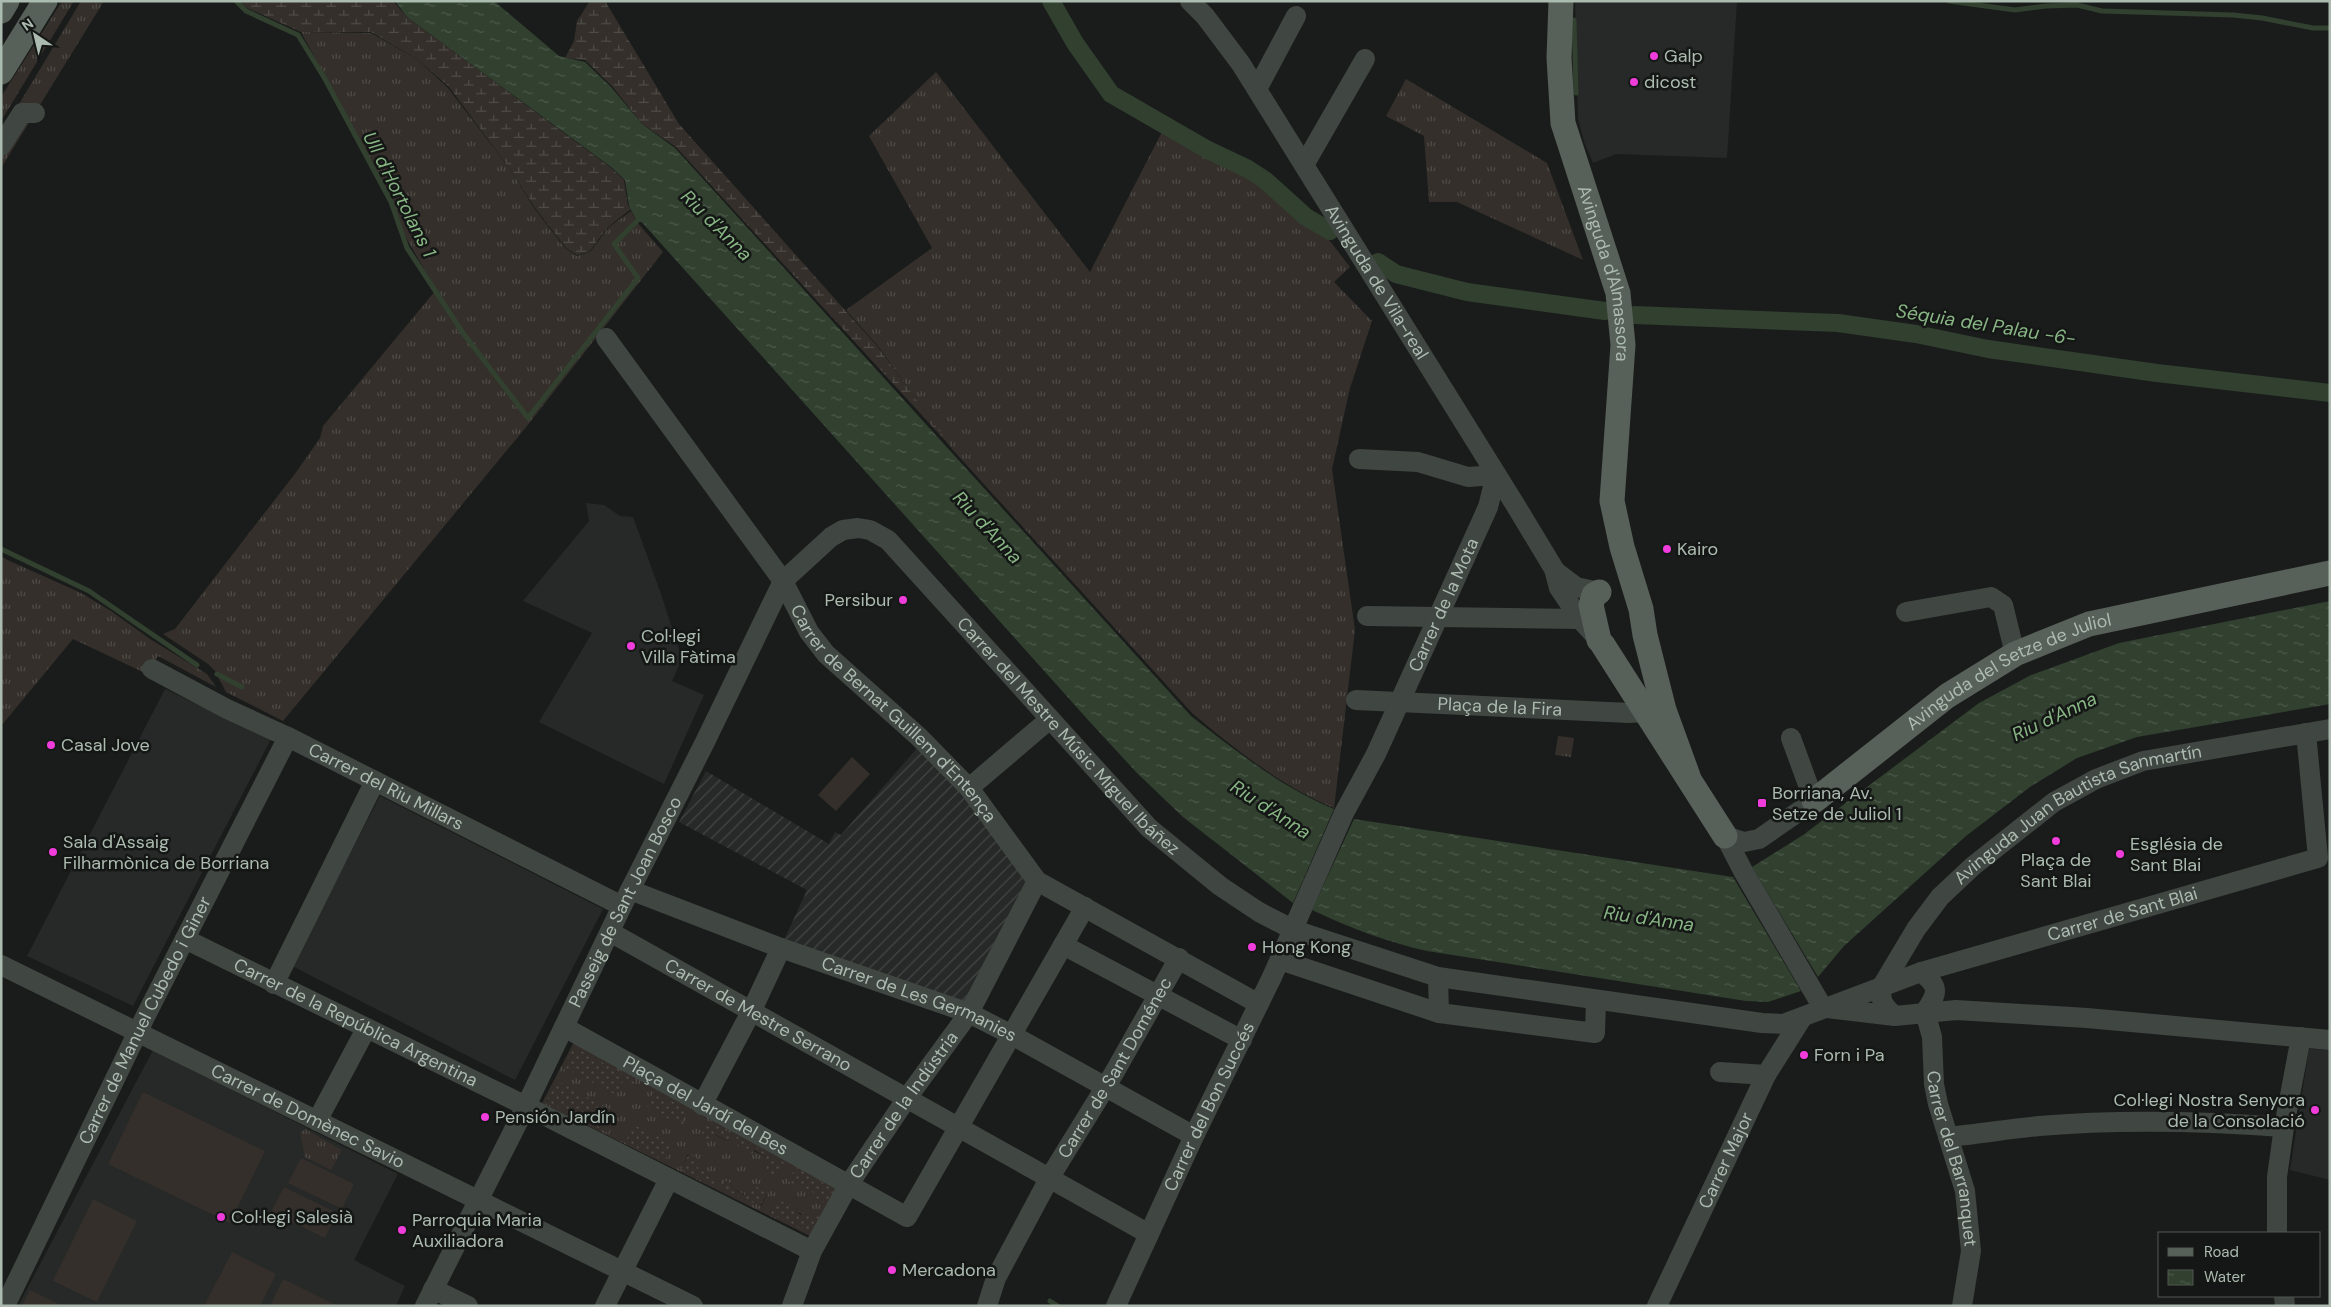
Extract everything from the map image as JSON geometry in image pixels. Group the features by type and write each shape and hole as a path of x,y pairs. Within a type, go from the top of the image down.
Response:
{"main road":[{"path":"1,11 7,1"},
{"path":"1,72 45,1"},
{"name":"Avinguda d'Almassora","path":"1561,1 1559,58 1563,123 1618,293 1623,345 1612,501 1622,547 1641,609 1656,711"},
{"name":"Avinguda d'Almassora","path":"1600,592 1619,567 1622,547"},
{"name":"Avinguda del Setze de Juliol","path":"1814,801 1946,696 2015,654 2089,624 2330,573"},
{"name":"Avinguda de Vila-real","path":"1641,609 1620,590 1610,588 1594,595 1591,606 1601,643 1656,711"},
{"path":"1601,643 1617,652 1628,652 1645,635"},
{"path":"1656,711 1688,776 1725,836"}],"street":[{"name":"Avinguda de Vila-real","path":"1190,1 1206,16 1241,64 1516,506 1554,569 1559,588 1580,619 1601,643"},
{"path":"1257,89 1296,16"},
{"path":"1304,165 1365,59"},
{"path":"1,146 22,112 35,113"},
{"name":"Carrer de Bernat Guillem d'Entença","path":"606,338 783,581 808,632 826,654 919,737 970,788 1037,881 1259,1004"},
{"path":"1359,459 1418,462 1468,477 1496,475"},
{"name":"Carrer de la Mota","path":"1398,703 1488,507 1496,475"},
{"path":"1488,507 1516,506"},
{"name":"Passeig de Sant Joan Bosco","path":"429,1297 526,1106 626,898 704,744 783,581 831,536 843,530 858,528"},
{"name":"Carrer del Mestre Músic Miguel Ibáñez","path":"858,528 870,530 888,540 1150,828 1220,886 1259,912 1294,930 1438,977 1762,1024 1783,1024 1802,1018 1882,986"},
{"name":"Avinguda de Vila-real","path":"1554,569 1576,587 1600,592"},
{"path":"1906,612 1991,597 2002,605 2015,654"},
{"path":"1367,616 1580,619"},
{"name":"Carrer del Riu Millars","path":"152,669 227,709 288,737 375,781 626,898"},
{"name":"Plaça de la Fira","path":"1356,700 1629,713 1656,711"},
{"name":"Carrer del Bon Succés","path":"1116,1306 1194,1136 1294,930 1344,813 1376,754 1398,703"},
{"path":"970,788 1050,719"},
{"name":"Avinguda Juan Bautista Sanmartín","path":"1882,986 1916,929 1940,897 1973,866 2054,802 2096,779 2143,761 2330,729"},
{"name":"Carrer de Sant Blai","path":"1921,972 2318,858 2322,808 2306,733"},
{"name":"Carrer de Manuel Cubedo i Giner","path":"6,1306 138,1032 288,737"},
{"path":"1792,738 1814,801"},
{"path":"274,984 375,781"},
{"name":"Avinguda del Setze de Juliol","path":"1725,836 1744,842 1759,838 1814,801"},
{"path":"1725,836 1743,871 1823,1008 1895,1016 1956,1010 2087,1018 2330,1040"},
{"name":"Carrer de la Indústria","path":"792,1306 812,1251 850,1184 907,1098 969,1013 1037,881"},
{"name":"Carrer de Les Germanies","path":"626,898 781,948 969,1013 1194,1136"},
{"path":"960,1126 1085,907"},
{"name":"Carrer de Mestre Serrano","path":"610,932 960,1126 1149,1234"},
{"name":"Carrer de la República Argentina","path":"185,940 526,1106"},
{"path":"1063,944 1242,1040"},
{"path":"702,1105 752,1010 781,948"},
{"name":"Carrer de Sant Doménec","path":"987,1306 996,1278 1050,1177 1105,1087 1179,958"},
{"path":"1280,960 1439,1013 1595,1032 1596,1000"},
{"name":"Carrer de Domènec Savio","path":"1,965 692,1306"},
{"path":"1895,1016 1884,1008 1880,996 1882,986 1921,972 1930,979 1936,990 1934,998 1925,1012"},
{"path":"1438,977 1439,1013"},
{"name":"Carrer del Barranquet","path":"1925,1012 1932,1037 1934,1084 1965,1191 1971,1251 1962,1306"},
{"name":"Carrer Major","path":"1657,1306 1766,1075 1802,1018"},
{"name":"Plaça del Jardí del Bes","path":"564,1027 907,1217 960,1126"},
{"path":"317,1121 366,1029"},
{"path":"2277,1232 2277,1177 2284,1127 2301,1037"},
{"path":"1720,1072 1766,1075"},
{"path":"526,1106 812,1251"},
{"path":"1948,1137 2040,1126 2129,1122 2219,1122 2284,1127"},
{"path":"605,1306 669,1179"},
{"path":"429,1297 468,1306"}],"shaded area":[{"name":"Galp","path":"1575,1 1737,1 1727,158 1616,154 1593,163 1584,142 1578,118"},
{"name":"Col·legi Villa Fàtima","path":"586,503 604,505 620,516 633,517 682,659 672,681 704,695 664,784 539,722 592,633 523,601 589,521"},
{"path":"165,689 271,739 133,1006 27,956"},
{"path":"919,746 955,785 1028,883 966,1005 784,940 807,890 679,822 706,771 829,844 835,832 841,835"},
{"path":"380,796 603,909 515,1080 292,966"},
{"name":"Col·legi Nostra Senyora de la Consolació","path":"2309,1049 2330,1050 2330,1180 2290,1170"},
{"name":"Col·legi Salesià","path":"153,1050 398,1174 354,1260 405,1286 396,1306 18,1306"}],"green space":[{"path":"62,1 74,1 1,121 1,97"},
{"path":"81,1 104,1 1,168 1,134"},
{"path":"239,1 393,1 407,17 610,167 624,180 628,206 631,209 608,227 589,252 577,255 566,248 535,208 510,169 449,87 417,59 371,32 301,32 247,8"},
{"path":"590,1 605,1 679,124 877,346 952,448 676,147 642,124 612,86 585,60 565,58 574,41 577,21"},
{"path":"301,32 371,33 417,59 448,88 510,169 534,208 565,248 577,256 590,252 609,227 631,211 636,221 663,252 527,426 283,721 226,692 215,671 208,664 163,634 175,629 297,471 320,438 323,426 436,290 401,229 392,201"},
{"path":"936,72 1090,272 1165,126 1264,181 1305,219 1323,232 1350,267 1334,282 1372,321 1350,388 1332,469 1355,630 1334,808 1277,778 1242,754 1192,713 952,449 877,345 846,310 932,248 869,136"},
{"path":"1406,79 1547,163 1583,260 1457,202 1429,202 1424,136 1386,116"},
{"path":"1,557 81,593 111,611 150,639 207,674 216,687 158,656 147,674 73,639 1,726"},
{"path":"1558,736 1574,738 1571,757 1555,755"},
{"path":"852,757 870,774 836,811 818,795"},
{"path":"574,1042 841,1191 814,1238 542,1103","holes":["574,1047 624,1078 616,1094 567,1069","558,1079 559,1082 608,1110 599,1125 609,1130 546,1101","708,1122 784,1163 777,1177 766,1157 729,1139 727,1141 715,1135 713,1137","688,1154 697,1164 697,1167 708,1173 707,1176 725,1183 726,1181 733,1185 732,1188 745,1195 768,1193 761,1206 682,1169","777,1200 797,1209 796,1212 816,1219 770,1213"]},
{"path":"574,1047 636,1081 634,1084 624,1079 616,1095 567,1069 563,1069"},
{"path":"558,1078 560,1082 608,1109 599,1125 610,1131 608,1133 546,1101"},
{"path":"654,1091 691,1112 690,1115 684,1116 681,1121 685,1123 683,1127 646,1106"},
{"path":"143,1092 265,1151 230,1223 108,1164"},
{"path":"708,1121 785,1163 777,1177 765,1171 768,1164 766,1157 754,1150 752,1154 729,1139 727,1141 716,1135 710,1142 700,1137"},
{"path":"634,1125 673,1144 665,1161 625,1142"},
{"path":"305,1129 342,1150 331,1170 305,1157 300,1133"},
{"path":"689,1154 699,1159 697,1167 709,1173 708,1176 725,1183 726,1181 733,1185 732,1188 744,1195 751,1193 755,1186 768,1193 760,1206 681,1169"},
{"path":"301,1158 354,1184 342,1209 288,1183"},
{"path":"796,1167 836,1190 826,1208 823,1207 825,1203 813,1196 814,1193 809,1190 807,1192 788,1181"},
{"path":"284,1187 337,1213 325,1238 271,1212"},
{"path":"93,1199 137,1221 97,1302 53,1281"},
{"path":"777,1199 797,1209 796,1212 801,1215 804,1212 816,1218 818,1215 821,1217 811,1234 770,1213"},
{"path":"232,1252 276,1274 260,1306 204,1306"},
{"path":"283,1279 338,1306 270,1306"},
{"path":"30,1290 63,1306 22,1306"}],"water":[{"name":"Riu d'Anna","path":"395,1 494,1 559,56 585,62 611,87 642,124 675,148 1191,716 1277,779 1334,809 1293,903 1183,817 1137,773 639,219 636,220 629,206 625,180 611,167 407,17"},
{"name":"Riu d'Anna","path":"2330,601 2330,704 2137,737 2077,758 2030,787 1966,836 1844,946 1818,977 1752,867 1803,835 1979,703 2031,675 2119,643"},
{"name":"Riu d'Anna","path":"1354,819 1733,877 1801,991 1768,1002 1746,1001 1427,951 1355,929 1312,910"}],"waterway":[{"name":"Ull d'Hortolans 1","path":"236,1 246,11 298,35 325,79 391,202 407,248 463,333 528,418 638,278 614,244 639,219 644,220"},
{"name":"Séquia del Palau -6-","path":"1051,1 1075,43 1111,94 1208,150 1248,169 1265,180 1306,217 1330,231"},
{"path":"1949,1 2015,10 2077,5 2102,11 2233,15 2262,18 2313,28 2330,28"},
{"path":"1574,20 1576,93"},
{"name":"Séquia del Palau -6-","path":"1378,262 1396,274 1467,292 1605,311"},
{"name":"Séquia del Palau -6-","path":"1635,315 1838,323 1916,334 1988,349 2157,373 2330,393"},
{"path":"1,549 89,591 197,665"},
{"path":"217,674 242,687"},
{"path":"1050,1301 1058,1306"}],"place":[{"name":"Galp","path":"1654,56"},
{"name":"dicost","path":"1634,82"},
{"name":"Kairo","path":"1667,549"},
{"name":"Persibur","path":"903,600"},
{"name":"Col·legi Villa Fàtima","path":"631,646"},
{"name":"Casal Jove","path":"51,745"},
{"name":"Borriana, Av. Setze de Juliol 1","path":"1762,803"},
{"name":"Plaça de Sant Blai","path":"2056,841"},
{"name":"Sala d'Assaig Filharmònica de Borriana","path":"53,852"},
{"name":"Església de Sant Blai","path":"2120,854"},
{"name":"Hong Kong","path":"1252,947"},
{"name":"Forn i Pa","path":"1804,1055"},
{"name":"Col·legi Nostra Senyora de la Consolació","path":"2315,1110"},
{"name":"Pensión Jardín","path":"485,1117"},
{"name":"Col·legi Salesià","path":"221,1217"},
{"name":"Parroquia Maria Auxiliadora","path":"402,1230"},
{"name":"Mercadona","path":"892,1270"}]}
